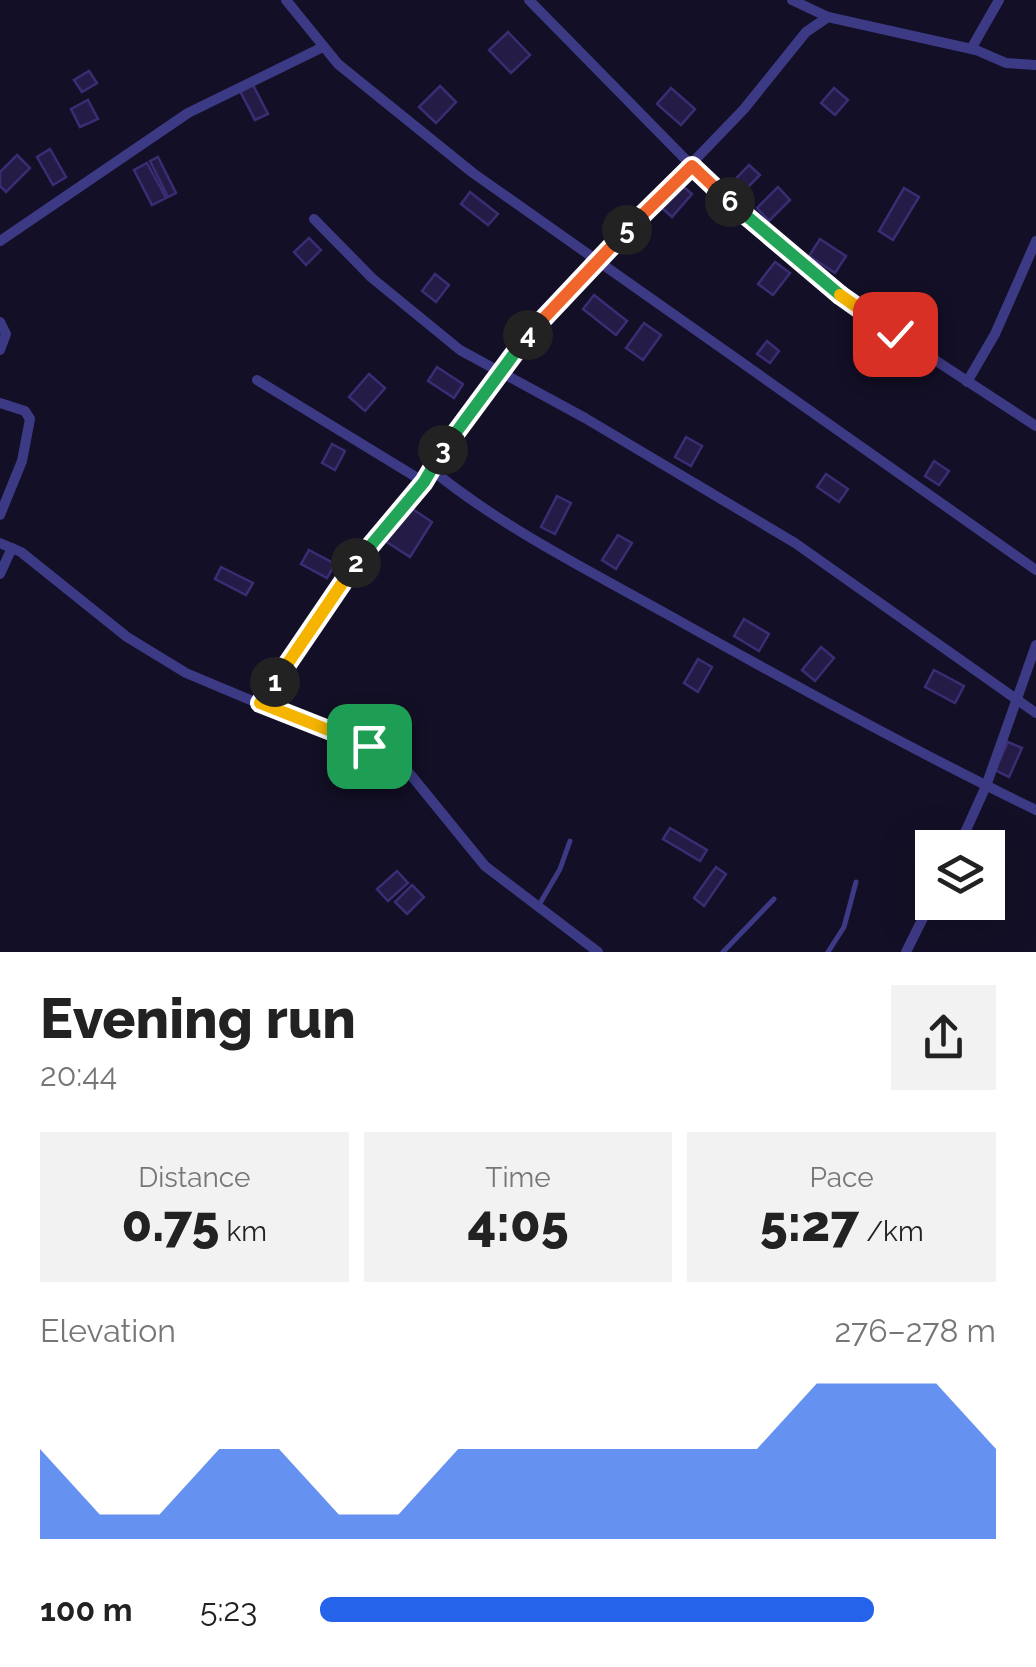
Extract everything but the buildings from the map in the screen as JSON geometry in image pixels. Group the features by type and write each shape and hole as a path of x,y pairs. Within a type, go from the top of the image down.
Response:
{"street":[{"path":"286,0 323,47 472,173 1036,570"},
{"path":"529,0 692,166 835,291 1036,426"},
{"path":"792,0 810,12 828,17 971,49 1006,63 1036,65"},
{"path":"971,49 1000,0"},
{"path":"806,32 810,12"},
{"path":"260,703 360,558 424,482 497,373 597,261 692,166 806,32 828,17"},
{"path":"1,237 188,112 323,47"},
{"path":"314,220 420,319 497,373 585,418 795,542 1036,714"},
{"path":"967,382 995,334 1036,241"},
{"path":"1023,268 1036,274"},
{"path":"0,322 6,334 0,350"},
{"path":"258,380 424,482"},
{"path":"0,403 25,411 30,419 18,473 0,515"},
{"path":"432,470 580,566 890,738 1036,810"},
{"path":"0,542 155,655 391,759 410,774 478,859 598,952"},
{"path":"0,574 12,548"},
{"path":"966,830 986,786 1036,645"},
{"path":"906,952 922,920"}],"lane":[{"path":"537,907 560,869 570,841"},
{"path":"828,952 844,926 856,882"},
{"path":"724,952 774,899"}],"route":[{"path":"369,746 260,703 360,558 424,482 497,373 540,320 692,166 804,266 895,334"}]}
